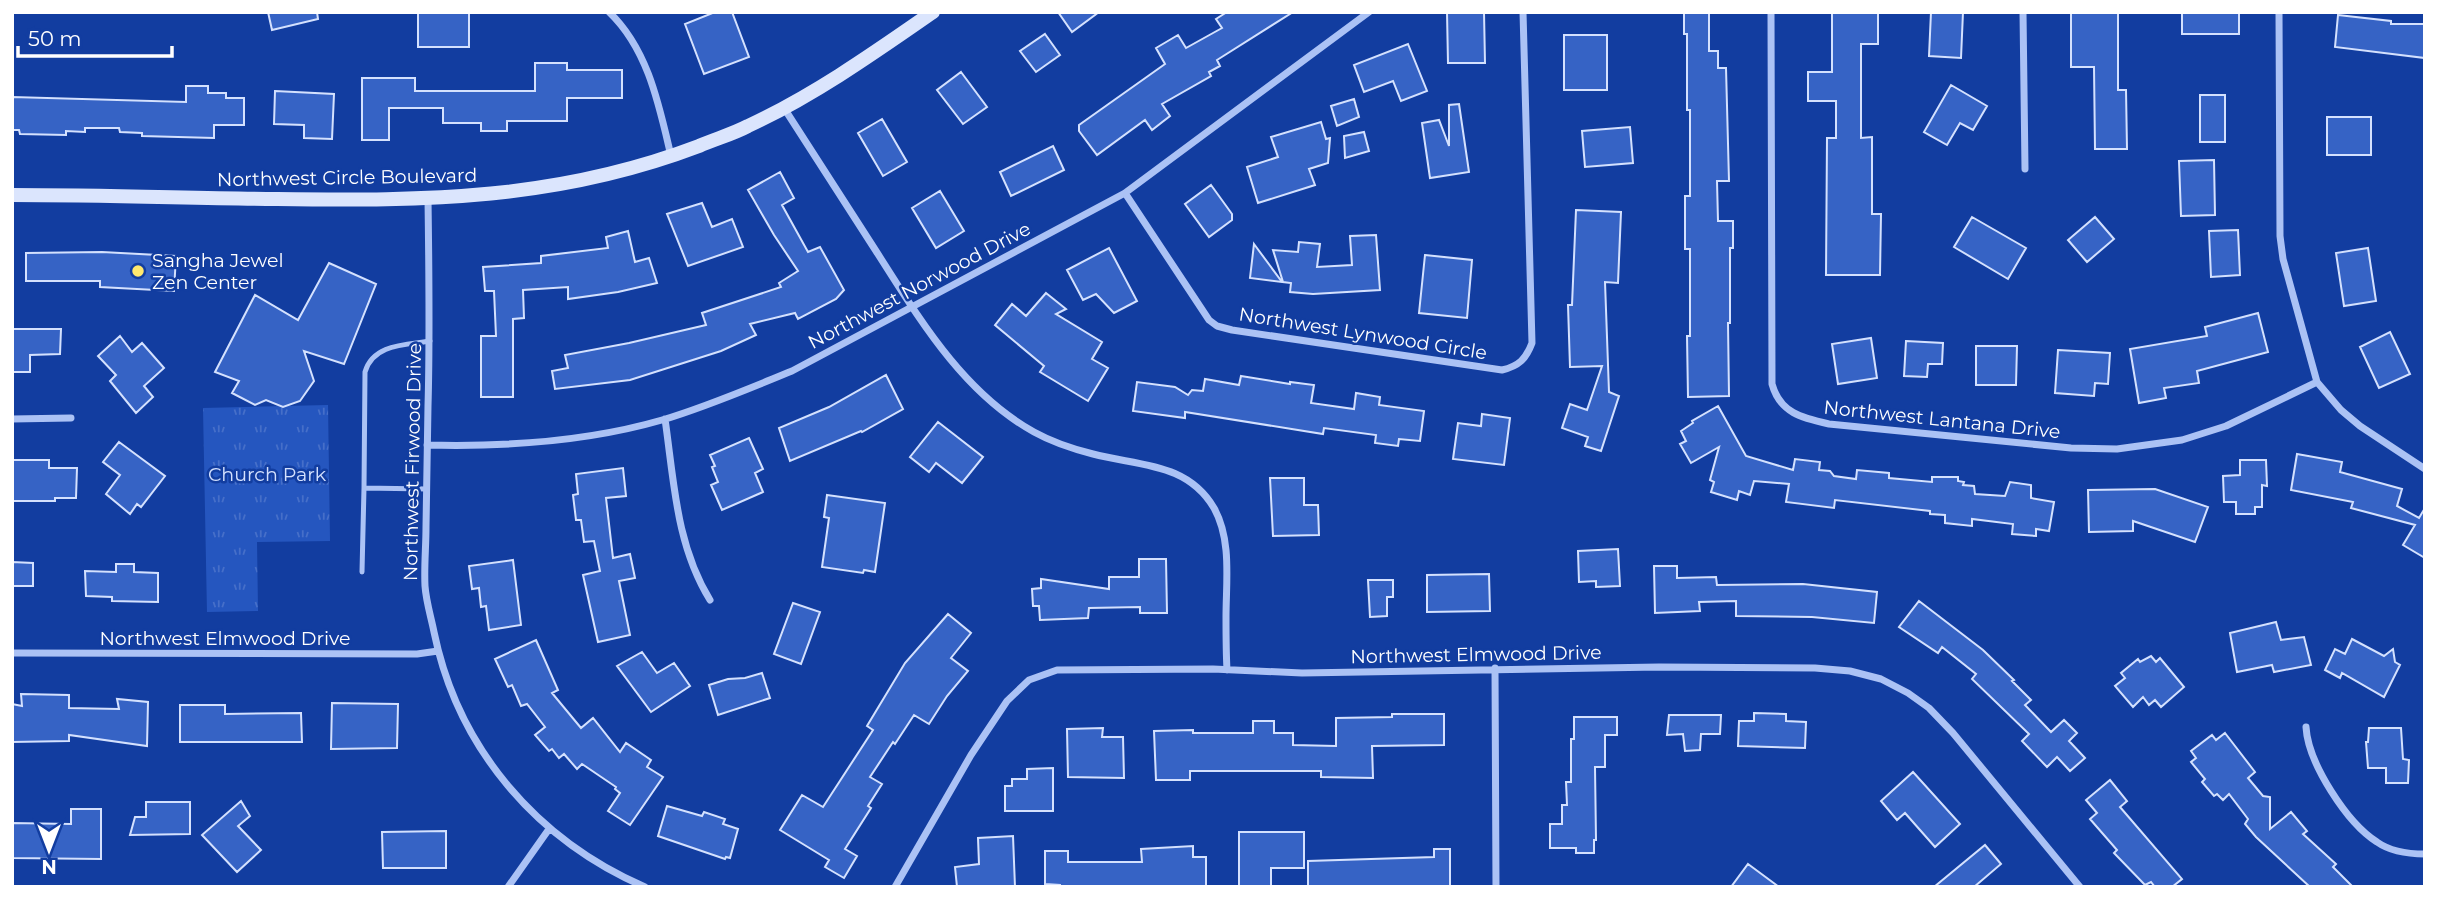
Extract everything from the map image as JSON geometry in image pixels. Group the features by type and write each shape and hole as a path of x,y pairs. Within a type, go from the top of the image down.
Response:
{"main road":[{"name":"Northwest Circle Boulevard","path":"12,195 362,200 482,196 550,187 604,176 671,156 746,128 784,108 933,12"}],"street":[{"path":"609,12 635,43 643,61 662,118 671,156"},
{"name":"Northwest Norwood Drive","path":"427,445 524,444 575,438 664,419 793,370 1125,192 1369,12"},
{"name":"Northwest Lynwood Circle","path":"1125,192 1182,282 1209,320 1217,326 1502,370 1516,366 1527,357 1532,343 1523,12"},
{"name":"Northwest Lantana Drive","path":"1771,12 1772,384 1780,404 1793,414 1829,424 2071,448 2117,449 2182,440 2227,426 2318,382"},
{"path":"2023,12 2025,169"},
{"path":"2278,12 2280,236 2283,259 2318,382 2341,410 2360,426 2425,470"},
{"path":"784,108 912,307 967,380 998,408 1033,432 1059,444 1093,454 1156,465 1179,474 1199,489 1214,509 1226,548 1227,670"},
{"name":"Northwest Firwood Drive","path":"428,199 430,341 425,588 438,651 468,729 494,770 520,801 549,829 581,853 619,876 645,887"},
{"path":"12,419 71,418"},
{"path":"664,419 681,534 688,557 710,600"},
{"name":"Northwest Elmwood Drive","path":"12,653 417,654 438,651"},
{"path":"1495,668 1496,887"},
{"name":"Northwest Elmwood Drive","path":"895,887 971,755 1007,701 1029,680 1057,670 1302,673 1495,668 1815,668 1850,671 1881,679 1930,708 1954,733 2079,886"},
{"path":"2306,727 2310,752 2326,782 2363,830 2376,842 2388,848 2425,854"},
{"path":"508,887 549,829"}],"lane":[{"path":"362,572 365,372 368,361 380,351 430,341"},
{"path":"364,488 426,489"}],"green space":[{"name":"Church Park","path":"328,405 330,541 257,542 258,611 207,612 203,408"}],"building":[{"path":"268,12 317,12 318,19 272,30"},
{"path":"418,12 469,12 469,47 418,47"},
{"path":"715,12 732,12 749,57 704,74 685,24"},
{"path":"1058,12 1099,12 1072,32"},
{"path":"1227,12 1293,12 1217,60 1220,66 1209,72 1211,76 1162,104 1170,116 1152,130 1145,120 1097,155 1079,131 1079,125 1165,64 1156,48 1178,35 1186,48 1222,28 1216,19"},
{"path":"1447,12 1484,12 1485,63 1448,63"},
{"path":"1684,12 1709,12 1709,51 1718,51 1718,68 1726,68 1729,181 1717,181 1718,221 1733,221 1728,323 1729,396 1688,397 1690,249 1685,249 1685,196 1690,196 1690,110 1687,110 1687,34 1684,34"},
{"path":"1832,12 1878,12 1878,44 1861,44 1861,138 1872,137 1872,214 1881,214 1880,275 1826,275 1827,138 1836,138 1836,101 1808,101 1808,72 1832,72"},
{"path":"1931,12 1963,12 1961,58 1929,56"},
{"path":"2071,12 2118,12 2118,90 2126,90 2127,149 2095,149 2094,67 2071,67"},
{"path":"2182,12 2239,12 2239,34 2182,34"},
{"path":"2338,15 2391,21 2391,24 2425,24 2425,58 2335,47"},
{"path":"1045,34 1060,55 1036,72 1020,51"},
{"path":"1564,35 1607,35 1607,90 1564,90"},
{"path":"1408,44 1427,91 1401,101 1393,81 1364,92 1354,65"},
{"path":"535,63 567,63 567,70 622,70 622,98 567,98 567,121 507,121 507,131 481,131 481,123 443,123 443,108 389,108 389,140 362,140 362,78 415,78 415,91 535,91"},
{"path":"961,72 987,107 963,124 937,90"},
{"path":"1951,85 1987,106 1973,130 1960,123 1947,145 1924,132"},
{"path":"186,86 208,86 208,93 226,93 226,98 244,98 244,125 214,125 214,138 142,136 142,133 120,132 119,128 85,128 85,132 66,131 66,135 20,134 19,130 12,130 13,97 186,102"},
{"path":"275,91 334,94 332,139 304,138 304,125 274,124"},
{"path":"2200,95 2225,95 2225,142 2200,142"},
{"path":"1354,99 1359,117 1337,126 1331,106"},
{"path":"1459,104 1469,172 1430,178 1422,123 1439,120 1449,146 1449,105"},
{"path":"2327,117 2371,117 2371,155 2327,155"},
{"path":"882,119 907,162 883,176 858,133"},
{"path":"1321,122 1326,139 1330,138 1328,163 1309,169 1315,185 1258,203 1247,167 1278,157 1271,137"},
{"path":"1630,127 1633,163 1585,167 1582,131"},
{"path":"1364,132 1369,151 1345,158 1344,136"},
{"path":"1053,146 1064,170 1011,196 1000,172"},
{"path":"2214,160 2215,215 2181,216 2179,161"},
{"path":"780,172 794,198 782,205 808,252 820,247 844,290 836,299 798,319 795,313 750,324 756,335 721,351 630,380 555,389 552,371 568,368 565,355 706,325 702,313 781,287 779,283 798,271 748,190"},
{"path":"1211,185 1232,214 1232,220 1209,237 1185,204"},
{"path":"940,191 964,231 936,248 912,208"},
{"path":"702,203 712,227 732,219 743,247 688,266 667,214"},
{"path":"1576,210 1621,212 1618,283 1605,282 1609,392 1619,396 1601,451 1585,446 1588,437 1562,428 1570,404 1587,410 1602,366 1570,367 1568,305 1572,305"},
{"path":"1972,217 2026,248 2008,279 1954,247"},
{"path":"2095,217 2114,239 2087,262 2068,240"},
{"path":"2238,230 2240,275 2211,277 2209,231"},
{"path":"628,231 635,262 649,258 657,283 568,299 568,287 523,290 524,318 513,319 513,397 481,397 481,336 496,336 494,291 485,291 483,267 541,263 541,256 608,248 606,237"},
{"path":"1376,235 1380,290 1313,294 1290,292 1291,283 1283,282 1273,250 1298,252 1299,242 1320,244 1317,267 1352,265 1350,236"},
{"path":"1254,244 1282,282 1250,278"},
{"path":"1109,248 1137,301 1114,313 1096,294 1083,300 1067,270"},
{"path":"2368,248 2376,301 2344,306 2336,253"},
{"path":"102,252 176,256 174,291 100,287 100,281 26,281 26,253"},
{"path":"1425,255 1472,260 1467,318 1419,313"},
{"path":"329,263 376,284 344,364 304,351 314,381 300,401 283,407 266,400 255,405 232,393 239,381 215,372 255,295 298,320"},
{"path":"1046,293 1066,309 1056,314 1102,342 1092,359 1108,368 1088,401 1040,372 1044,366 995,325 1012,304 1026,316"},
{"path":"2258,313 2268,352 2197,371 2199,383 2164,388 2166,398 2139,403 2130,349 2207,336 2205,327"},
{"path":"12,329 61,329 60,354 30,355 30,372 12,372"},
{"path":"2390,332 2410,374 2379,388 2360,347"},
{"path":"120,336 132,352 142,343 164,368 144,386 153,397 136,413 110,381 116,375 98,356"},
{"path":"1871,338 1877,378 1838,384 1832,344"},
{"path":"1906,341 1943,343 1942,364 1928,364 1927,377 1904,376"},
{"path":"1976,346 2017,346 2016,385 1976,385"},
{"path":"2058,350 2110,353 2108,384 2095,383 2094,396 2055,393"},
{"path":"886,375 903,409 862,432 790,461 779,428 829,407"},
{"path":"1241,376 1314,385 1311,403 1354,409 1356,393 1380,397 1379,405 1424,411 1420,441 1399,439 1398,446 1375,443 1376,435 1324,428 1323,434 1185,412 1185,418 1133,411 1137,382 1175,387 1188,395 1192,390 1203,391 1205,379 1239,385"},
{"path":"1718,406 1746,456 1793,470 1795,459 1820,462 1819,470 1830,471 1834,476 1856,479 1857,470 1889,473 1889,478 1932,482 1932,477 1958,477 1958,481 1964,482 1963,485 1974,486 1975,494 2005,496 2010,482 2031,485 2031,498 2054,502 2049,531 2036,529 2036,536 2012,534 2013,524 1972,519 1972,526 1945,523 1945,515 1930,514 1930,511 1835,500 1834,508 1786,502 1789,484 1754,481 1750,495 1739,491 1737,500 1711,492 1714,482 1710,480 1719,447 1691,463 1680,444 1686,441 1681,431 1693,423 1692,421"},
{"path":"1482,414 1510,418 1504,465 1453,459 1458,423 1481,426"},
{"path":"938,422 983,457 962,483 936,463 929,472 910,457"},
{"path":"749,438 763,469 755,473 763,492 722,510 711,485 718,482 710,455"},
{"path":"119,442 165,476 141,507 137,504 130,514 106,494 120,475 103,462"},
{"path":"2297,454 2342,462 2340,472 2402,489 2397,506 2419,518 2425,508 2425,558 2403,545 2415,525 2351,508 2353,502 2291,490"},
{"path":"12,460 49,460 49,468 77,468 76,498 12,501"},
{"path":"2240,460 2266,460 2267,486 2262,485 2262,507 2255,507 2255,514 2236,514 2236,502 2224,502 2223,476 2240,475"},
{"path":"623,468 626,496 606,498 613,558 630,554 635,578 619,581 630,635 598,642 583,575 600,571 594,541 584,542 581,520 576,520 573,495 578,494 576,474"},
{"path":"1270,478 1304,478 1304,505 1318,505 1319,535 1273,536"},
{"path":"2155,489 2208,507 2195,542 2133,521 2133,531 2089,532 2088,490"},
{"path":"827,495 885,503 875,572 864,570 863,573 822,567 829,518 824,517"},
{"path":"1618,549 1620,586 1596,587 1596,581 1579,582 1578,551"},
{"path":"1139,559 1166,559 1167,613 1140,613 1140,607 1089,608 1088,618 1040,620 1039,606 1033,606 1032,589 1041,588 1041,579 1109,589 1109,577 1139,577"},
{"path":"513,560 521,625 489,630 486,606 481,607 479,588 472,589 469,566"},
{"path":"12,562 33,563 33,586 12,586"},
{"path":"116,564 134,564 134,572 158,573 158,602 112,601 112,597 86,596 85,571 116,572"},
{"path":"1654,566 1677,566 1677,578 1716,577 1717,585 1803,584 1877,592 1874,623 1812,617 1736,616 1736,601 1699,602 1700,611 1655,613"},
{"path":"1489,574 1490,611 1427,612 1427,575"},
{"path":"1368,580 1393,580 1393,597 1387,597 1387,616 1370,617"},
{"path":"1919,601 1983,650 2014,680 2012,681 2031,700 2025,705 2051,732 2064,720 2077,733 2069,741 2085,758 2070,771 2057,757 2047,767 2022,741 2029,734 1972,679 1976,674 1942,647 1938,653 1899,627"},
{"path":"793,603 820,612 801,664 774,654"},
{"path":"948,614 971,633 951,658 968,671 929,724 914,715 870,777 882,784 868,806 871,808 845,849 857,856 844,878 825,867 829,860 780,830 802,795 823,807 873,730 867,726 905,663"},
{"path":"2276,622 2281,640 2304,637 2311,665 2274,672 2272,665 2237,672 2230,633"},
{"path":"2352,639 2384,656 2393,649 2395,662 2400,665 2384,697 2342,673 2340,678 2325,670 2335,649 2345,654"},
{"path":"536,640 558,690 552,693 581,728 593,718 620,752 626,743 651,760 647,767 663,777 630,825 608,811 620,793 616,787 582,764 577,769 564,754 559,758 552,749 549,751 535,735 545,727 527,704 521,706 512,685 508,687 495,659"},
{"path":"642,652 657,673 674,663 690,686 651,712 617,666"},
{"path":"2151,656 2156,662 2160,658 2184,687 2161,707 2155,700 2149,705 2143,697 2133,707 2115,686 2125,678 2121,673 2138,659 2140,662"},
{"path":"762,673 770,698 718,715 709,685"},
{"path":"21,694 69,695 69,708 119,709 117,699 148,702 147,746 69,735 69,741 12,742 12,704 22,706"},
{"path":"332,703 398,704 397,748 331,749"},
{"path":"180,705 225,705 225,714 301,713 302,742 180,742"},
{"path":"1754,713 1786,714 1786,721 1806,722 1805,748 1738,746 1739,721 1754,721"},
{"path":"1392,714 1444,714 1444,745 1372,746 1373,778 1321,777 1321,771 1190,771 1190,780 1156,780 1154,731 1253,733 1253,721 1274,721 1274,733 1293,733 1293,745 1336,746 1336,718 1392,717"},
{"path":"1669,715 1721,715 1720,734 1701,734 1700,750 1685,751 1683,734 1667,735"},
{"path":"1574,717 1617,717 1617,735 1605,735 1605,767 1595,767 1594,853 1576,853 1576,848 1550,848 1550,824 1562,824 1562,805 1567,805 1566,782 1571,782"},
{"path":"1103,728 1102,737 1123,737 1124,778 1068,777 1067,729"},
{"path":"2369,728 2401,728 2403,759 2409,760 2408,783 2386,783 2386,768 2368,768 2366,742"},
{"path":"2225,733 2255,772 2248,778 2263,796 2270,797 2270,829 2291,812 2307,831 2303,834 2336,864 2333,867 2353,887 2310,887 2256,837 2245,824 2248,819 2229,794 2223,800 2217,794 2214,796 2202,782 2205,779 2191,762 2196,758 2191,751 2212,735 2216,740"},
{"path":"1053,768 1053,811 1005,811 1005,786 1012,786 1012,779 1027,779 1027,769"},
{"path":"1913,772 1960,824 1935,847 1905,813 1897,820 1881,801"},
{"path":"2110,780 2127,801 2120,807 2182,879 2172,887 2155,887 2151,882 2145,885 2114,853 2117,850 2090,819 2097,813 2086,800"},
{"path":"241,801 250,816 238,826 261,850 237,872 202,835"},
{"path":"146,802 190,802 190,834 130,835 135,817 146,817"},
{"path":"667,806 702,816 704,812 725,819 723,824 738,829 730,858 725,859 658,836"},
{"path":"71,809 101,809 101,859 12,858 12,823 71,824"},
{"path":"446,831 446,868 383,868 382,832"},
{"path":"1239,832 1304,832 1304,868 1271,868 1271,887 1239,887"},
{"path":"1013,836 1015,887 957,887 955,867 979,864 978,838"},
{"path":"1985,845 2001,864 1974,887 1934,887"},
{"path":"1193,846 1193,857 1206,857 1206,887 1060,887 1045,884 1045,851 1068,851 1068,862 1142,862 1141,849"},
{"path":"1434,849 1450,849 1450,887 1308,887 1308,861 1434,857"},
{"path":"1748,864 1779,887 1731,887"}],"place":[{"name":"Sangha Jewel Zen Center","path":"138,271"}]}
